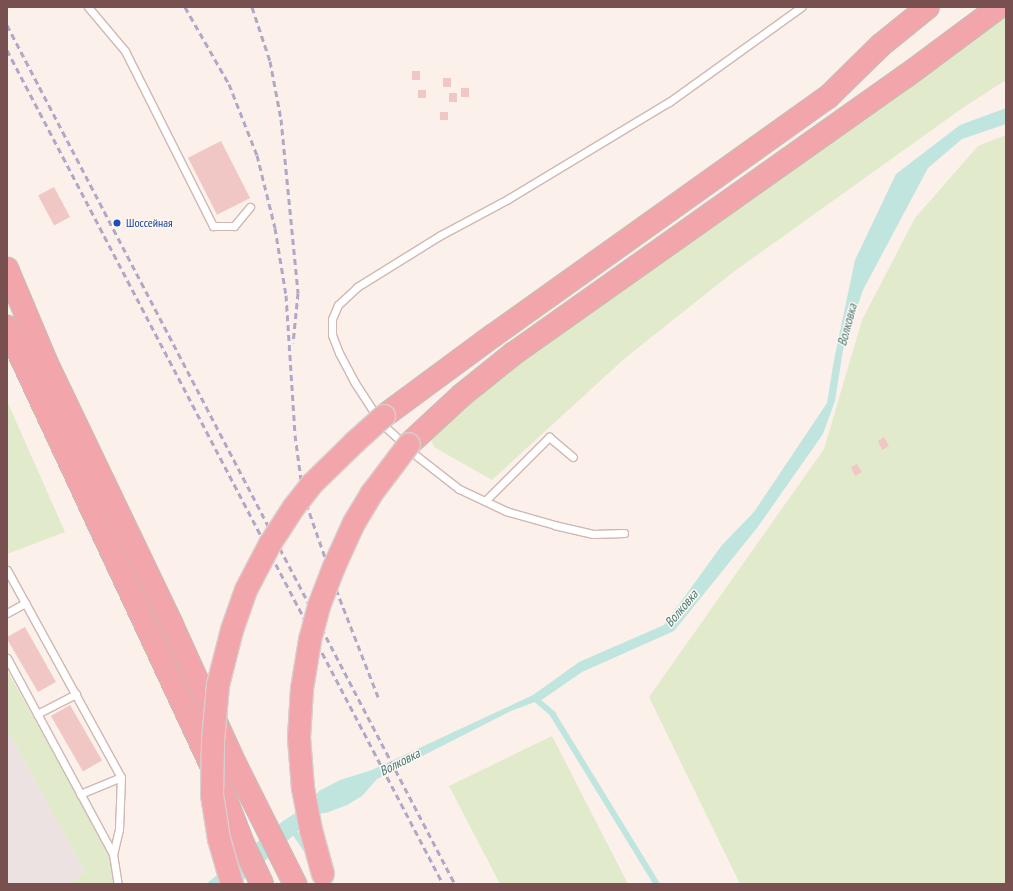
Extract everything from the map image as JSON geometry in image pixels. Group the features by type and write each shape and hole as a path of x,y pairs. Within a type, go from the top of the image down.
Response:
{"highway":[{"path":"232,884 219,839 212,795 213,741 218,685 232,630 246,590 270,544 294,507 312,484 384,416 494,335 828,97 881,44 928,7"},
{"path":"325,879 311,830 303,788 299,738 302,689 310,640 321,599 354,522 372,493 409,444 462,395 512,354 906,76 999,7"},
{"path":"7,269 50,369 171,623 235,764 295,884"},
{"path":"7,328 217,777 243,844 262,884"}],"lane":[{"path":"88,7 125,51 213,226 234,226 250,207"},
{"path":"624,533 593,534 555,525 506,511 459,489 418,457 381,423 355,383 332,336 332,319 338,305 357,287 441,235 508,199 669,102 801,7"},
{"path":"485,502 549,437 573,457"},
{"path":"7,570 121,777 120,830 113,854"},
{"path":"7,613 25,603"},
{"path":"7,658 113,854 118,884"},
{"path":"37,714 76,694"},
{"path":"80,794 121,777"}],"shaded area":[{"path":"7,729 85,872 71,884 7,884"}],"green space":[{"path":"1006,13 1006,80 964,107 732,273 624,359 492,480 434,447 430,437 531,353"},
{"path":"1006,135 1006,884 740,884 649,697 824,449 862,320 915,218 978,146"},
{"path":"7,401 65,532 7,554"},
{"path":"7,670 100,837 117,870 119,884 71,884 85,872 7,729"},
{"path":"552,736 628,884 500,884 449,786"}],"water":[{"name":"Волковка","path":"1006,108 1006,124 962,139 928,168 863,290 843,350 835,401 823,434 757,528 674,631 582,672 543,699 511,711 377,779 362,796 347,805 326,813 313,814 296,833 239,884 206,884 283,821 311,803 319,791 340,780 372,770 533,695 579,662 664,625 722,545 754,512 827,403 834,360 855,260 896,174 960,125"}],"building":[{"path":"412,71 420,71 420,80 412,80"},
{"path":"443,78 451,78 451,87 443,87"},
{"path":"461,88 469,88 469,97 461,97"},
{"path":"418,90 426,90 426,98 418,98"},
{"path":"449,93 457,93 457,102 449,102"},
{"path":"440,112 448,112 448,120 440,120"},
{"path":"221,141 250,198 217,215 188,158"},
{"path":"54,187 70,217 54,225 38,195"},
{"path":"884,437 889,446 882,450 878,441"},
{"path":"857,464 862,472 855,476 851,467"},
{"path":"25,627 56,682 38,692 7,639 7,637"},
{"path":"70,705 102,760 83,771 51,716"}],"waterway":[{"path":"536,699 553,714 657,884"},
{"path":"292,828 307,850"}],"railway":[{"path":"185,7 229,84 257,155 275,228 286,295 295,435 303,494 336,589 378,697"},
{"path":"252,7 270,61 281,119 298,293 293,343"},
{"path":"7,25 455,884"},
{"path":"7,50 443,884"}],"place":[{"name":"Шоссейная","path":"117,223"}]}
